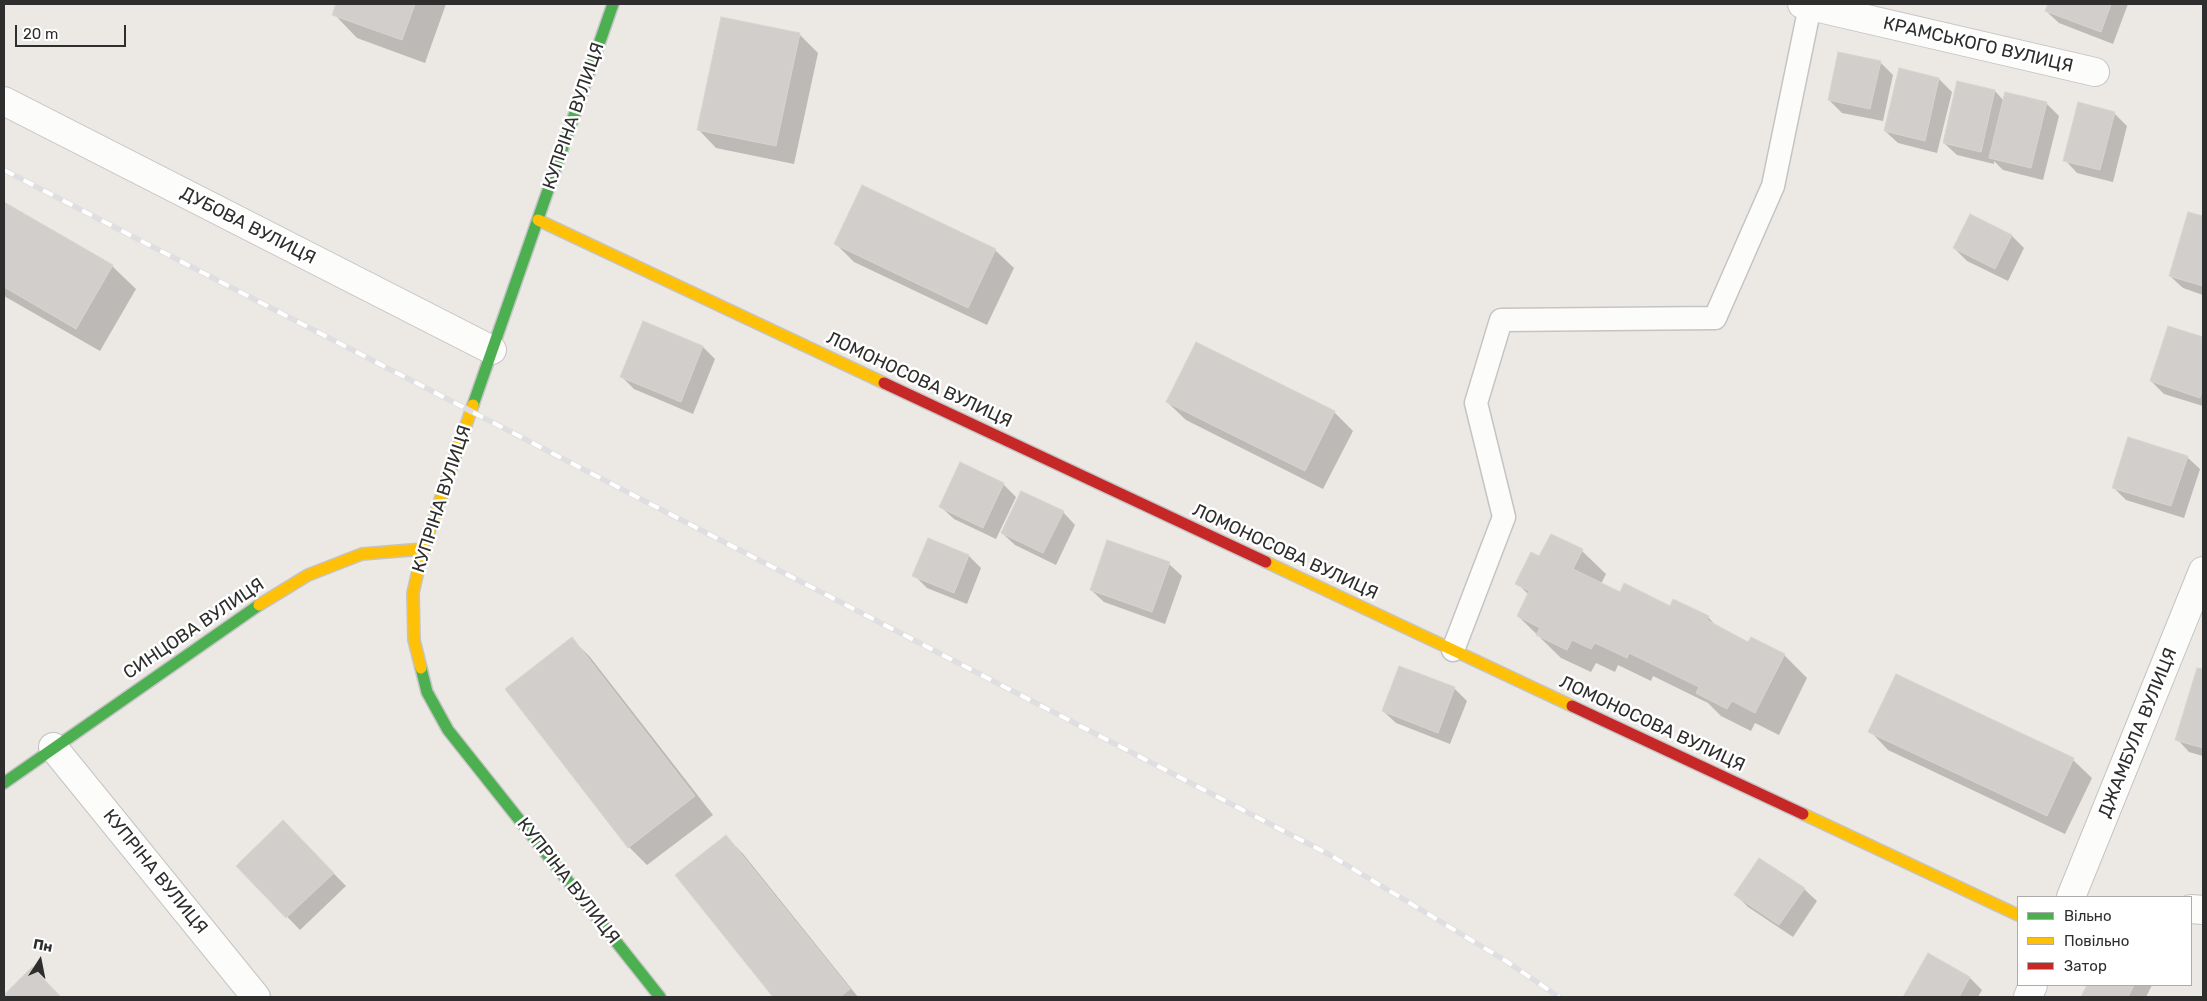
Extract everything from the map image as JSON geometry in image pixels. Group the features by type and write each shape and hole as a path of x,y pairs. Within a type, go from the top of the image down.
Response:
{"street":[{"name":"КУПРІНА ВУЛИЦЯ","path":"612,4 423,549 413,593 414,640 427,692 448,730 660,997"},
{"name":"КРАМСЬКОГО ВУЛИЦЯ","path":"1806,5 2095,72"},
{"name":"ДУБОВА ВУЛИЦЯ","path":"4,102 492,350"},
{"name":"ЛОМОНОСОВА ВУЛИЦЯ","path":"538,220 2017,915"},
{"name":"СИНЦОВА ВУЛИЦЯ","path":"4,783 258,605 308,575 362,554 423,549"},
{"name":"ДЖАМБУЛА ВУЛИЦЯ","path":"2077,896 2203,571"},
{"name":"КУПРІНА ВУЛИЦЯ","path":"53,747 256,997"}],"lane":[{"path":"1453,650 1504,517 1476,403 1501,320 1715,318 1773,186 1806,5"}],"building":[{"path":"336,4 415,4 402,40 332,15"},
{"path":"2048,4 2111,4 2101,32 2045,11"},
{"path":"721,17 800,33 776,146 697,130"},
{"path":"1838,52 1881,61 1870,109 1828,100"},
{"path":"1899,68 1939,78 1925,141 1884,131"},
{"path":"1957,81 1995,90 1981,152 1943,143"},
{"path":"2005,92 2047,102 2031,168 1989,158"},
{"path":"2078,102 2115,112 2100,170 2063,161"},
{"path":"862,185 996,249 968,308 834,244"},
{"path":"4,202 113,265 76,329 4,287"},
{"path":"2188,212 2203,216 2203,286 2169,276"},
{"path":"1970,214 2012,235 1995,269 1953,248"},
{"path":"643,321 703,346 681,402 620,377"},
{"path":"2168,326 2203,337 2203,388 2200,398 2150,381"},
{"path":"1196,342 1335,411 1305,471 1166,402"},
{"path":"2128,437 2188,456 2171,506 2112,488"},
{"path":"960,462 1004,483 983,528 939,507"},
{"path":"1021,491 1064,511 1043,553 1001,533"},
{"path":"1551,534 1583,549 1573,569 1620,592 1624,583 1670,606 1673,599 1709,616 1707,620 1748,642 1751,637 1785,654 1755,713 1732,701 1727,709 1696,693 1699,687 1629,653 1627,658 1595,643 1591,649 1572,640 1567,650 1536,635 1540,628 1517,616 1529,591 1515,584 1531,552 1539,556"},
{"path":"928,538 969,555 954,593 912,576"},
{"path":"1107,540 1170,562 1152,612 1090,590"},
{"path":"572,637 695,796 628,848 505,689"},
{"path":"1399,666 1455,687 1438,733 1382,711"},
{"path":"2197,668 2203,669 2203,748 2175,740"},
{"path":"1896,674 2074,758 2047,816 1868,732"},
{"path":"283,820 334,873 286,918 236,866"},
{"path":"726,835 850,989 840,997 773,997 675,875"},
{"path":"1759,858 1805,888 1779,925 1734,895"},
{"path":"1928,953 1970,977 1959,997 1903,997"},
{"path":"32,967 61,997 4,997"},
{"path":"2086,986 2134,986 2128,997 2081,997"}],"railway":[{"path":"4,170 1330,855 1506,961 1559,997"}],"traffic: fast":[{"path":"473,405 613,4"},
{"path":"4,783 259,605"},
{"path":"421,668 427,692 448,730 660,997"}],"traffic: slow":[{"path":"538,220 884,383"},
{"path":"421,668 414,640 413,593 423,549 473,405"},
{"path":"259,605 308,575 362,554 423,549"},
{"path":"1266,562 1572,706"},
{"path":"1803,814 2017,915"}],"traffic: jam":[{"path":"884,383 1266,562"},
{"path":"1572,706 1803,814"}]}
